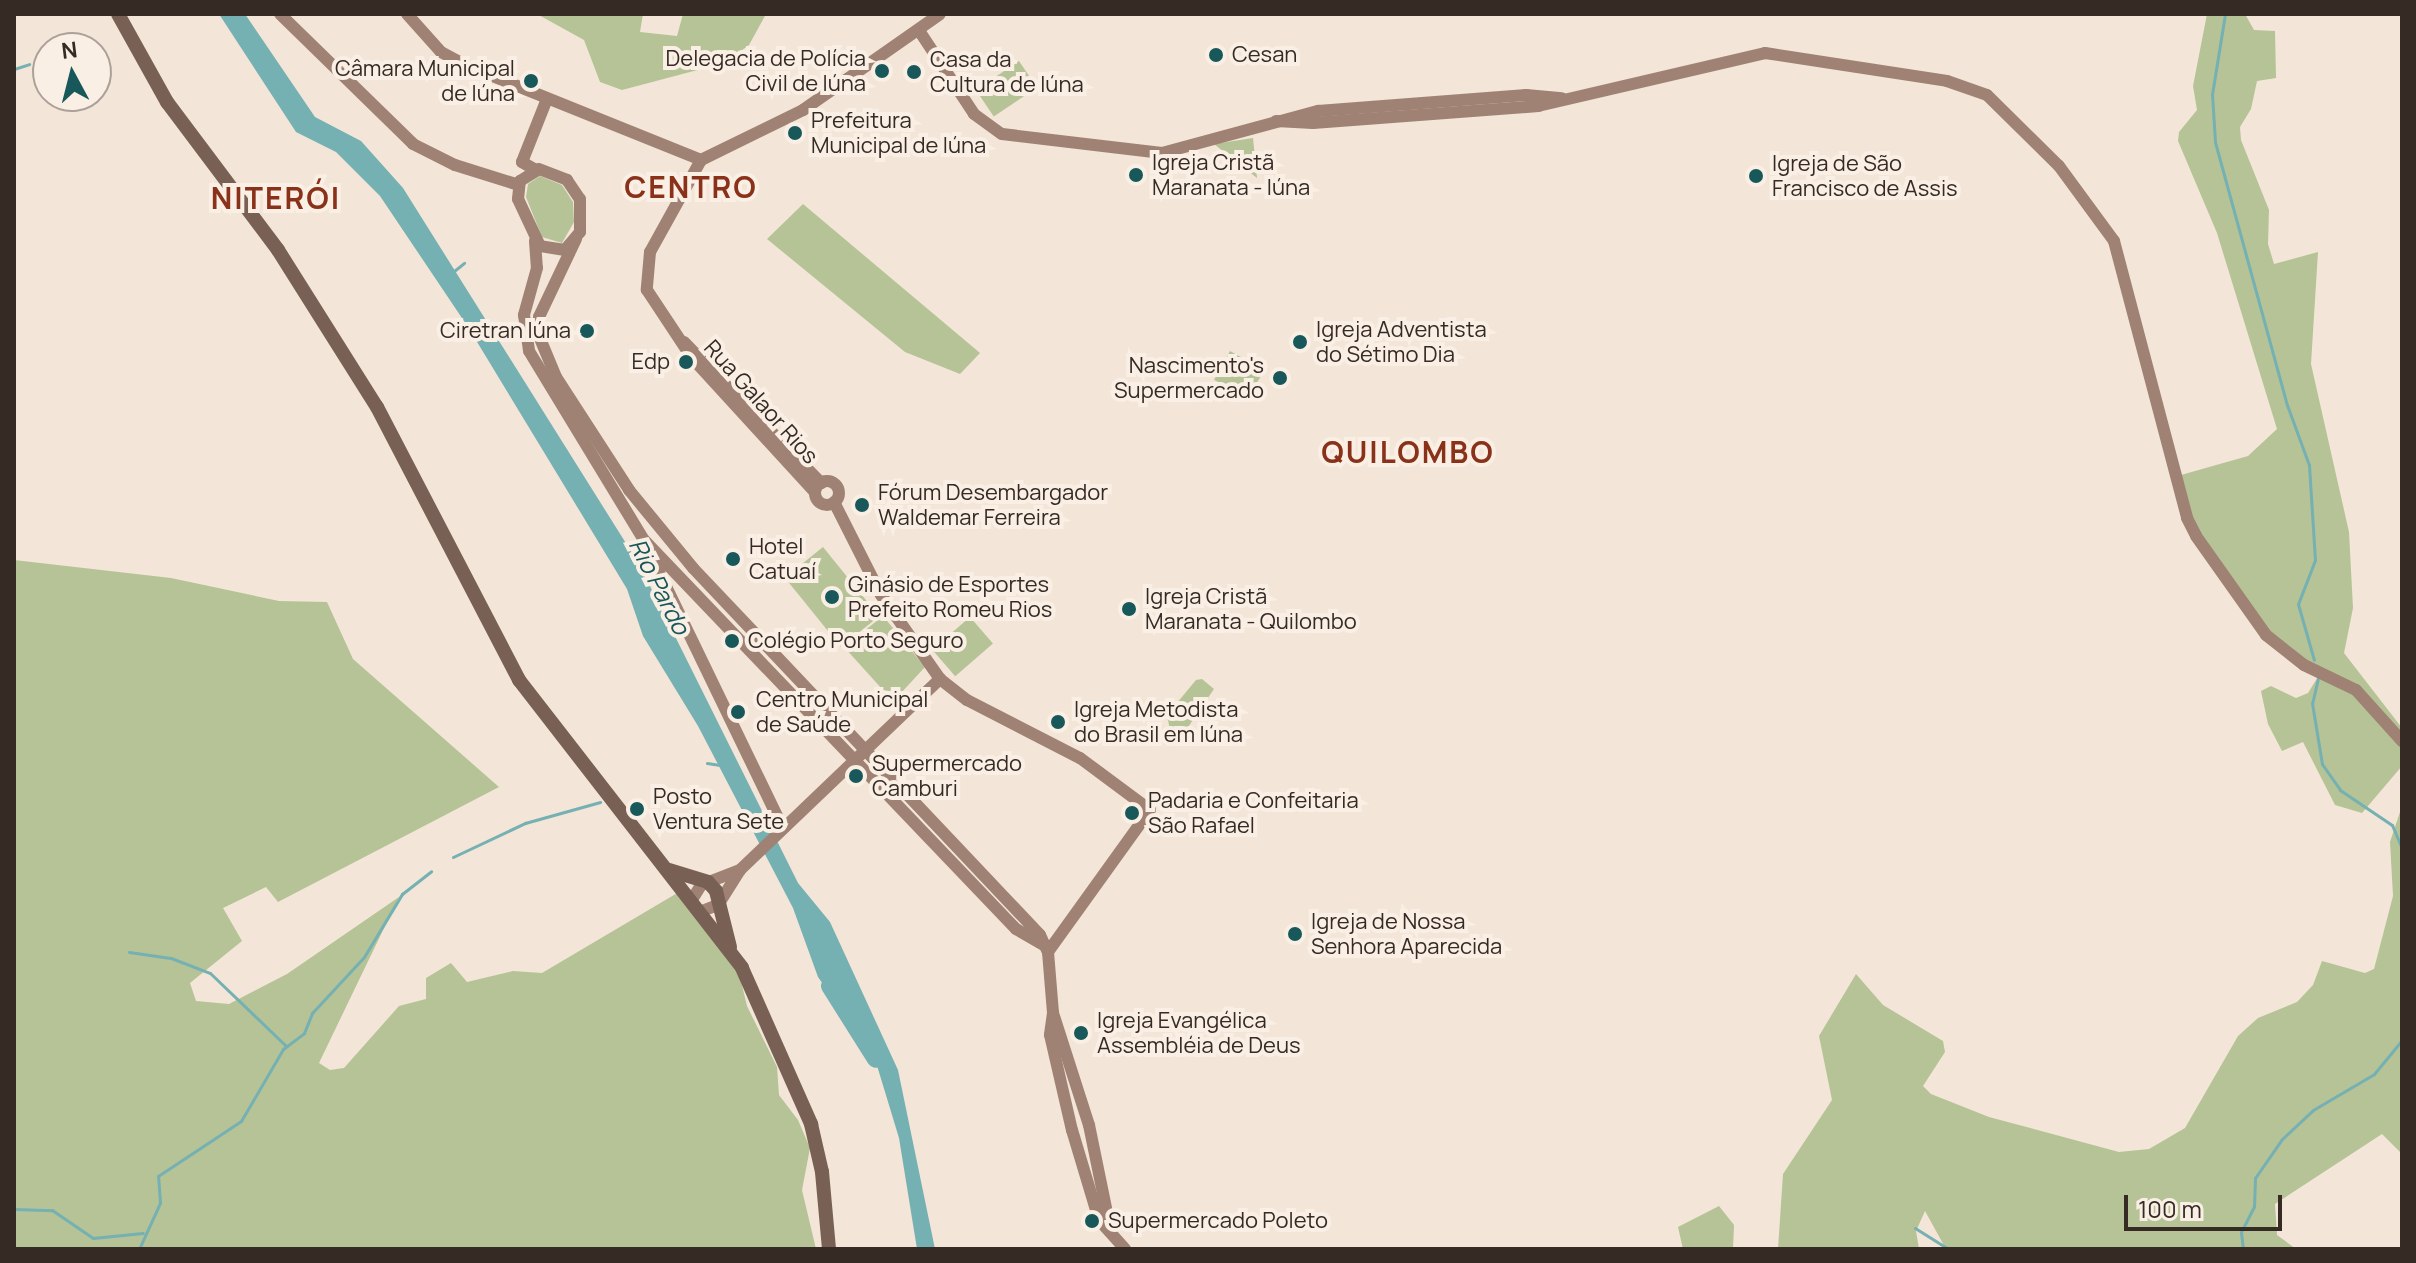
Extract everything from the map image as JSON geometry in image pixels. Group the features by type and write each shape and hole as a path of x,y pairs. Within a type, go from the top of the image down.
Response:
{"main road":[{"path":"118,14 167,102 278,250 377,407 519,680 693,898 731,951 764,1011 811,1124 822,1172 829,1249"},
{"path":"669,870 708,882 722,901 731,951"}],"street":[{"path":"280,14 413,144 455,165 519,185"},
{"path":"407,14 445,55 701,160 803,110 920,32 940,14"},
{"path":"920,32 974,114 1002,134 1162,153 1276,121 1329,110 1526,95 1562,98 1765,53 1973,89 2001,104 2029,134 2089,201 2114,241 2187,518 2196,536 2266,635 2304,665 2356,690 2402,741"},
{"path":"547,99 522,162 534,169 560,175 577,192 583,215 576,239 539,317 539,336 556,377 654,522 1047,949 1053,1013 1049,1023 1057,1071 1108,1227 1122,1247"},
{"name":"Rua Galaor Rios","path":"701,160 669,212 644,275 651,301 678,338 818,487 822,505 834,502"},
{"path":"534,169 519,185 518,199 535,241 537,268 523,327 529,351 644,540 779,832"},
{"path":"535,241 558,252 576,239"},
{"name":"Rua Galaor Rios","path":"818,487 837,489 834,502 881,595 940,679 975,704 1071,752 1150,810 1047,949"},
{"path":"644,540 1016,929 1047,949"},
{"path":"702,911 722,901 742,869 940,679"},
{"path":"693,898 708,882 742,869"}],"green space":[{"path":"537,14 643,14 640,32 677,36 683,14 766,14 749,45 724,63 622,90 600,82 584,40"},
{"path":"2207,14 2245,14 2254,30 2275,31 2276,78 2257,81 2251,109 2240,127 2241,140 2269,210 2268,244 2274,264 2318,252 2311,364 2349,532 2353,608 2344,653 2402,728 2402,766 2362,813 2335,805 2303,742 2282,751 2268,724 2261,691 2271,686 2296,698 2308,693 2321,672 2288,656 2196,533 2181,475 2248,456 2277,429 2217,233 2178,141 2179,132 2197,110 2193,86"},
{"path":"1019,61 1037,88 994,117 976,90"},
{"path":"1253,138 1257,178 1214,144"},
{"path":"540,176 562,185 573,202 574,222 562,243 542,237 526,197 528,184"},
{"path":"803,204 980,353 960,374 905,352 767,239"},
{"path":"1230,351 1264,370 1248,399 1214,380"},
{"name":"Ginásio de Esportes Prefeito Romeu Rios","path":"823,547 879,616 841,647 785,578"},
{"path":"14,560 171,578 279,601 327,602 353,659 499,787 278,902 266,887 223,908 242,941 190,983 196,1001 229,1004 287,974 399,897 319,1063 330,1070 344,1068 399,1006 426,999 426,978 451,963 467,982 513,971 542,973 679,892 740,977 747,1006 777,1067 779,1095 798,1120 810,1148 802,1190 816,1249 14,1249"},
{"path":"883,616 925,667 901,693 883,690 844,647"},
{"path":"970,617 993,643 955,676 932,650"},
{"path":"1202,679 1214,689 1182,736 1170,730 1167,715 1196,680"},
{"path":"2402,806 2402,1154 2382,1134 2275,1204 2277,1235 2296,1249 1946,1249 1925,1211 1916,1231 1919,1249 1778,1249 1783,1174 1832,1100 1819,1036 1856,974 1883,1005 1943,1041 1945,1052 1923,1086 1931,1094 1989,1117 2119,1152 2149,1149 2185,1128 2238,1036 2258,1018 2297,1002 2313,985 2322,961 2365,973 2374,969 2393,896 2390,842"},
{"path":"1719,1206 1734,1225 1733,1249 1683,1249 1678,1227"}],"water":[{"path":"219,14 245,14 315,117 361,141 403,188 639,564 798,883 830,922 898,1070 935,1249 917,1249 899,1138 875,1059 818,977 793,908 698,726 643,636 627,589 468,327 380,196 336,152 296,132"}],"waterway":[{"path":"2225,14 2212,94 2215,142 2287,405 2309,465 2315,560 2298,604 2314,660"},
{"path":"14,69 29,64"},
{"path":"454,271 464,263"},
{"path":"2318,678 2312,703 2322,764 2340,790 2392,825 2402,848"},
{"path":"707,763 720,765"},
{"path":"453,857 525,823 600,802"},
{"path":"139,1249 160,1203 158,1176 241,1121 283,1049 304,1033 312,1013 364,957 402,894 431,871"},
{"path":"129,952 171,958 210,973 285,1045"},
{"name":"Rio Pardo","path":"830,986 876,1059"},
{"path":"2243,1249 2241,1232 2254,1207 2255,1178 2282,1139 2313,1110 2374,1074 2402,1040"},
{"path":"14,1209 52,1210 93,1238 143,1233"},
{"path":"1915,1228 1948,1249"}],"place":[{"name":"Cesan","path":"1216,55"},
{"name":"Delegacia de Polícia Civil de Iúna","path":"882,71"},
{"name":"Casa da Cultura de Iúna","path":"914,72"},
{"name":"Câmara Municipal de Iúna","path":"531,81"},
{"name":"Prefeitura Municipal de Iúna","path":"795,133"},
{"name":"Igreja Cristã Maranata - Iúna","path":"1136,175"},
{"name":"Igreja de São Francisco de Assis","path":"1756,176"},
{"name":"Ciretran Iúna","path":"587,331"},
{"name":"Igreja Adventista do Sétimo Dia","path":"1300,342"},
{"name":"Edp","path":"686,362"},
{"name":"Nascimento's Supermercado","path":"1280,378"},
{"name":"Fórum Desembargador Waldemar Ferreira","path":"862,505"},
{"name":"Hotel Catuaí","path":"733,559"},
{"name":"Ginásio de Esportes Prefeito Romeu Rios","path":"832,597"},
{"name":"Igreja Cristã Maranata - Quilombo","path":"1129,609"},
{"name":"Colégio Porto Seguro","path":"732,641"},
{"name":"Centro Municipal de Saúde","path":"738,712"},
{"name":"Igreja Metodista do Brasil em Iúna","path":"1058,722"},
{"name":"Supermercado Camburi","path":"856,776"},
{"name":"Posto Ventura Sete","path":"637,809"},
{"name":"Padaria e Confeitaria São Rafael","path":"1132,813"},
{"name":"Igreja de Nossa Senhora Aparecida","path":"1295,934"},
{"name":"Igreja Evangélica Assembléia de Deus","path":"1081,1033"},
{"name":"Supermercado Poleto","path":"1092,1221"}],"district":[{"name":"CENTRO","path":"691,187"},
{"name":"NITERÓI","path":"276,198"},
{"name":"QUILOMBO","path":"1408,452"}]}
